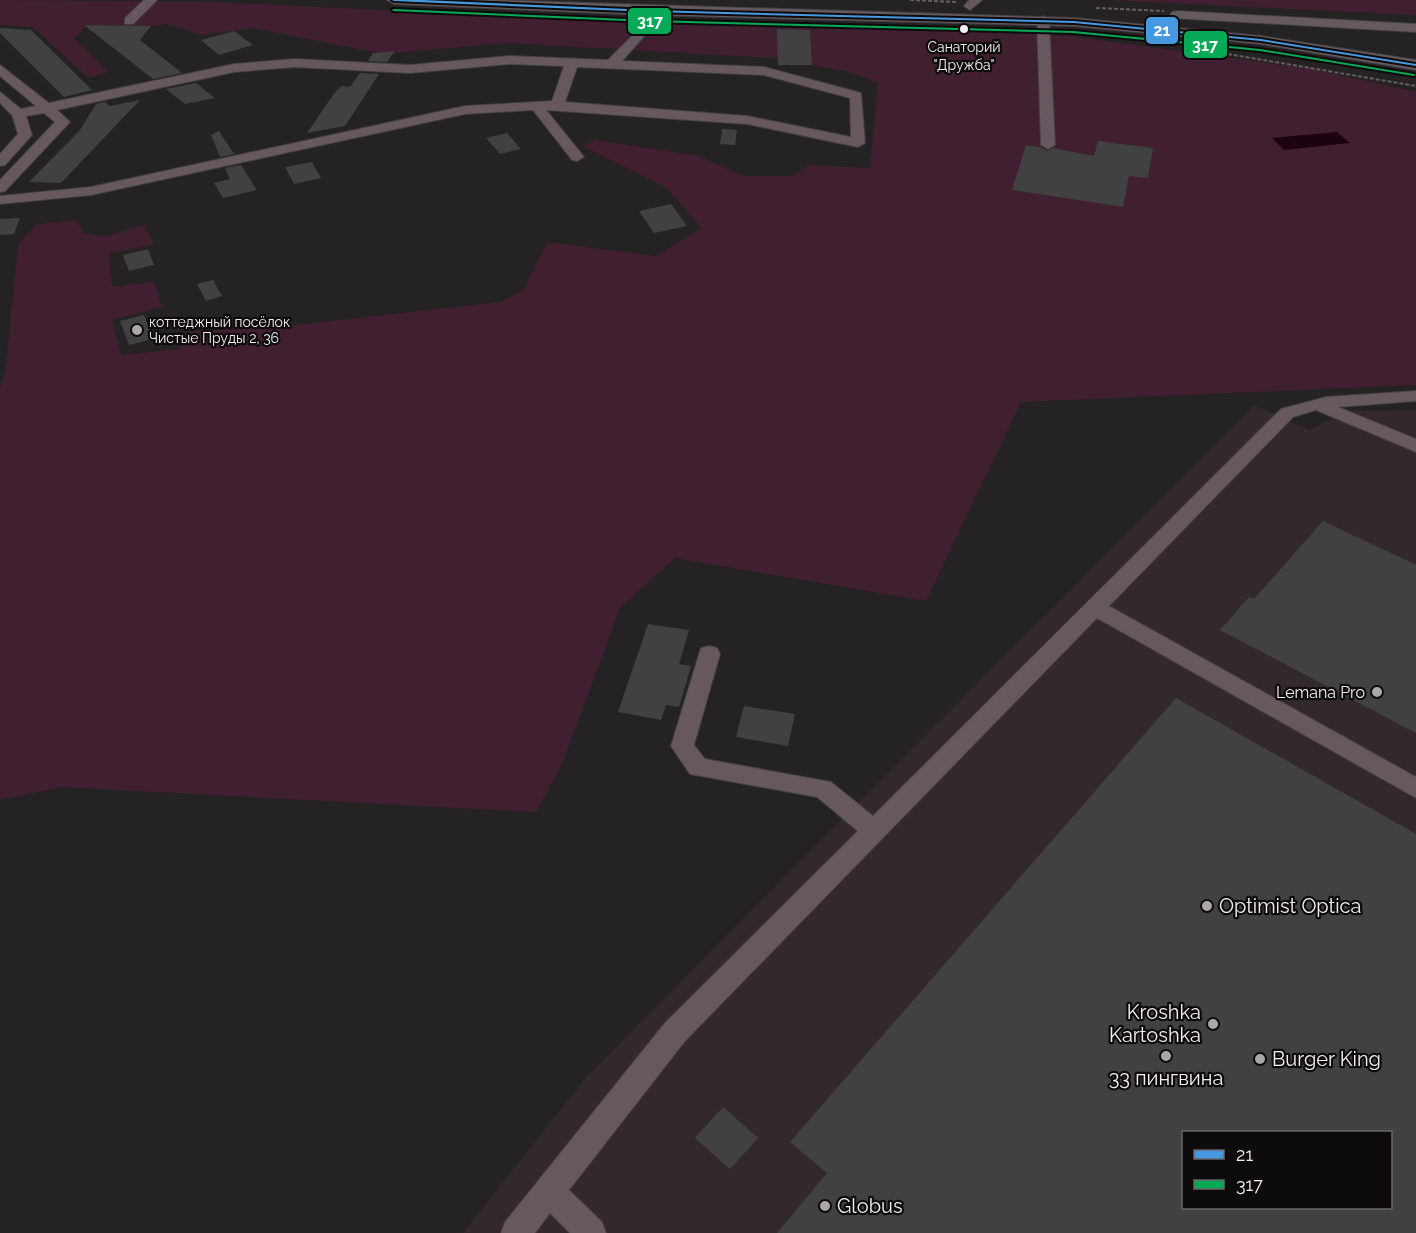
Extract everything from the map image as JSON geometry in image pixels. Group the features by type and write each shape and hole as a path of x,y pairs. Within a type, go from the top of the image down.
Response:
{"main road":[{"path":"394,0 650,11 1043,20 1260,40 1416,65"},
{"path":"639,0 972,3 1139,13"},
{"path":"1107,12 1240,26 1416,52"},
{"path":"1160,14 1416,28"},
{"path":"1121,26 1217,39 1416,75"}],"street":[{"path":"129,21 151,0"},
{"path":"613,63 632,45 649,23 650,11"},
{"path":"1043,20 1048,145"},
{"path":"0,200 92,191 465,110 557,105 747,120 858,143 856,96 764,71 613,63 508,60 410,69 295,63 264,65 234,68 18,114"},
{"path":"557,105 572,62"},
{"path":"0,69 63,122 0,188"},
{"path":"0,96 18,114 25,135 0,162"},
{"path":"536,106 577,157"},
{"path":"516,1233 675,1032 1287,413 1316,404 1416,396"},
{"path":"1316,404 1416,446"},
{"path":"1095,607 1416,788"},
{"path":"709,654 682,746 698,767 824,789 874,830"},
{"path":"549,1191 591,1233"}],"path":[{"path":"1214,51 1336,70 1416,86"}],"shaded area":[{"path":"0,0 217,2 649,23 883,27 1069,36 1312,69 1416,92 1416,385 1021,402 926,601 675,558 620,608 562,764 536,812 61,787 0,800 0,388 5,374 18,245 37,224 76,220 83,233 103,237 144,225 154,244 109,254 112,287 154,282 162,307 112,320 121,355 180,349 190,331 268,328 500,302 524,289 547,242 656,256 701,228 667,188 582,146 595,140 699,156 743,176 793,176 809,165 870,168 878,83 849,72 772,58 507,43 384,54 253,28 202,35 167,24 87,25 74,39 108,72 89,78 32,27 0,25"},
{"path":"1107,0 1416,0 1416,15"},
{"path":"1337,132 1350,143 1284,150 1272,138"},
{"path":"1254,405 1310,430 1346,411 1416,410 1416,1233 463,1233 588,1075"}],"building":[{"path":"84,25 151,26 140,40 182,73 153,79"},
{"path":"0,28 31,30 92,90 64,97 0,33"},
{"path":"777,29 810,30 812,65 778,65"},
{"path":"234,31 253,45 219,55 201,40"},
{"path":"395,51 387,62 368,61 373,53"},
{"path":"360,73 379,74 345,126 307,133 336,91 342,86 350,87"},
{"path":"196,83 215,98 185,104 166,89"},
{"path":"140,100 61,183 29,182 80,130 96,104 105,102 110,106"},
{"path":"722,129 737,130 735,145 720,144"},
{"path":"219,131 234,154 220,157 211,135"},
{"path":"507,133 521,149 500,154 486,138"},
{"path":"1098,141 1153,148 1148,178 1129,176 1123,207 1012,190 1026,145 1040,147 1047,151 1053,148 1094,156"},
{"path":"312,162 321,178 294,184 285,167"},
{"path":"241,165 257,190 223,198 214,183 230,179 225,168"},
{"path":"671,204 687,226 654,233 639,211"},
{"path":"20,218 14,234 0,235 0,219"},
{"path":"148,249 154,265 129,271 123,255"},
{"path":"213,280 222,296 206,301 197,284"},
{"name":"коттеджный посёлок Чистые Пруды 2, 36","path":"144,315 153,339 129,345 120,321"},
{"path":"1323,521 1416,565 1416,733 1220,630 1249,597 1254,599"},
{"path":"648,624 689,630 679,664 691,666 679,707 666,705 661,720 618,712"},
{"path":"1176,698 1416,834 1416,1233 777,1233 827,1173 790,1142"},
{"path":"744,706 795,714 788,746 736,737"},
{"path":"723,1107 758,1138 730,1169 695,1138"}],"transit line":[{"name":"21","path":"394,0 650,11 1074,22 1261,40 1416,65"},
{"name":"317","path":"394,10 650,21 1073,32 1260,50 1414,75"}],"place":[{"name":"Санаторий \"Дружба\"","path":"964,29"},
{"name":"коттеджный посёлок Чистые Пруды 2, 36","path":"137,330"},
{"name":"Lemana Pro","path":"1377,692"},
{"name":"Optimist Optica","path":"1207,906"},
{"name":"Kroshka Kartoshka","path":"1213,1024"},
{"name":"33 пингвина","path":"1166,1056"},
{"name":"Burger King","path":"1260,1059"},
{"name":"Globus","path":"825,1206"}]}
